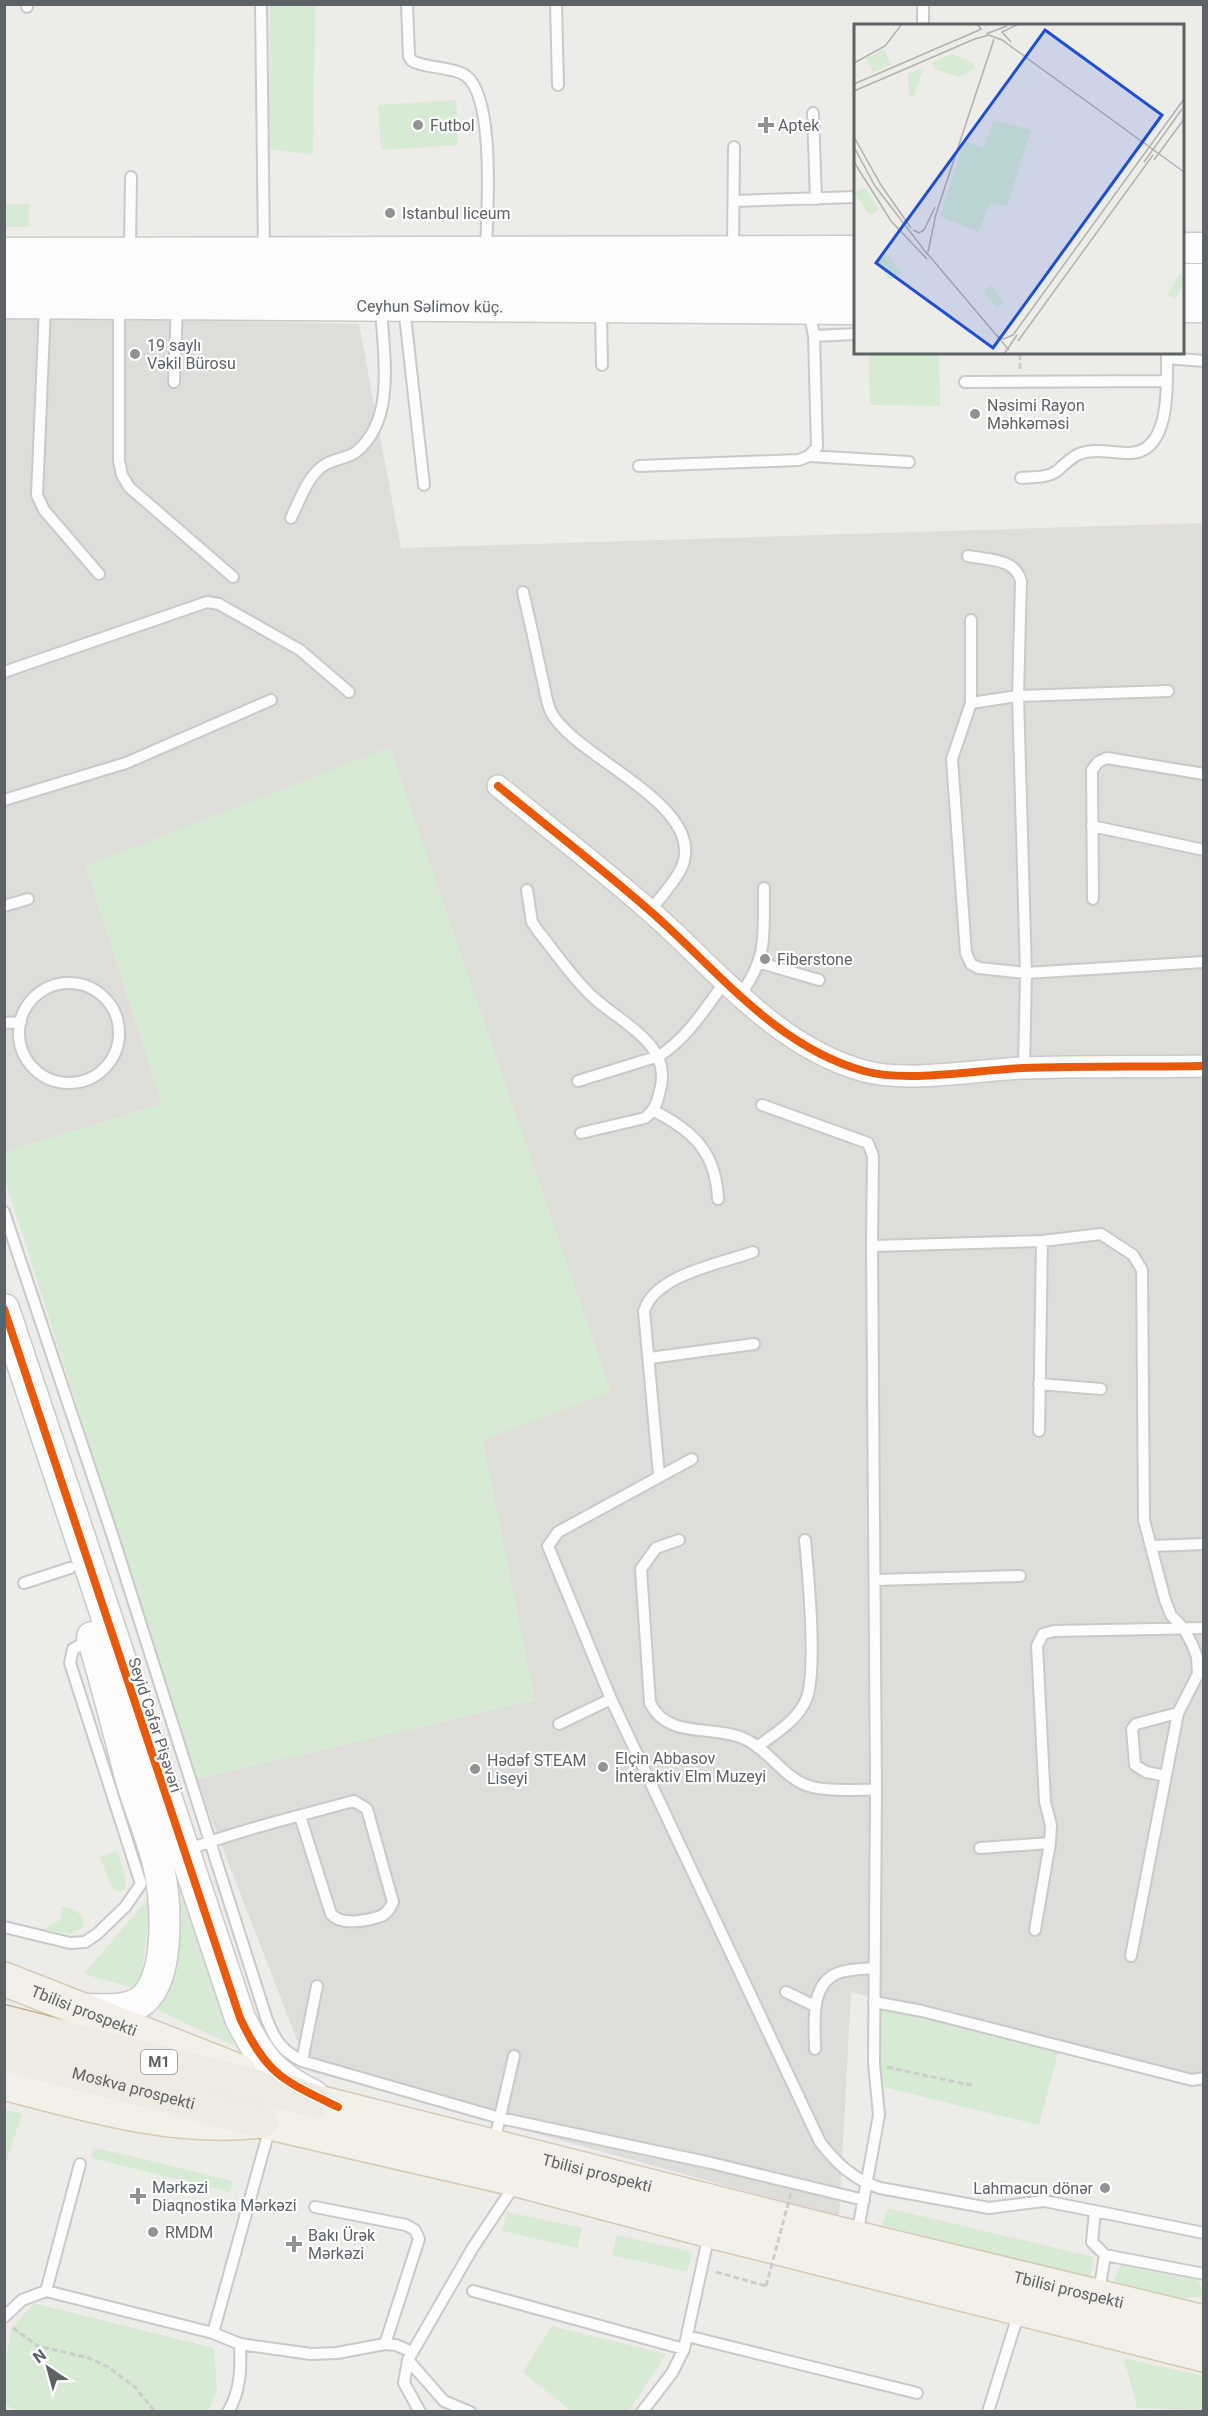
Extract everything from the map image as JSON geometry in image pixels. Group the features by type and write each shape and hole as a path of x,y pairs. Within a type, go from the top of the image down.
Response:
{"highway":[{"name":"Moskva prospekti","path":"4,2022 326,2104"},
{"name":"Moskva prospekti","path":"4,2054 266,2122"}],"main road":[{"path":"1184,248 1203,248"},
{"path":"4,253 264,254 486,250 854,251"},
{"path":"1184,279 1203,279"},
{"name":"Ceyhun Səlimov küç.","path":"4,280 854,281"},
{"path":"601,309 688,282"},
{"name":"Ceyhun Səlimov küç.","path":"4,303 601,309 811,323 854,309"},
{"path":"1184,307 1203,307"},
{"name":"Seyid Cəfər Pişəvəri","path":"4,1309 147,1788 164,1896 159,1971 148,1993 131,2006 85,2009"},
{"name":"Seyid Cəfər Pişəvəri","path":"4,1368 93,1639 147,1788 196,1846 240,2018 259,2055 279,2076 326,2104"},
{"name":"Tbilisi prospekti","path":"4,1979 326,2104 497,2132 856,2238 1203,2322"},
{"name":"Tbilisi prospekti","path":"4,2084 178,2122 233,2125 266,2122 518,2180 710,2231 1203,2355"},
{"path":"1163,2312 1203,2308"}],"street":[{"path":"498,786 650,911 732,989 795,1040 865,1071 900,1075 1024,1068 1203,1066"}],"lane":[{"path":"261,4 264,254"},
{"path":"407,4 409,56 412,61 464,74 475,88 483,107 488,155 486,250"},
{"path":"556,4 558,85"},
{"path":"923,4 923,24"},
{"path":"813,113 816,198"},
{"path":"733,252 734,147"},
{"path":"130,253 131,177"},
{"path":"734,201 854,197"},
{"path":"46,303 37,495 44,510 99,574"},
{"path":"119,304 118,461 122,475 129,487 233,577"},
{"path":"174,382 177,305"},
{"path":"393,307 424,484"},
{"path":"291,518 312,476 327,464 355,453 371,437 380,415 385,389 393,307"},
{"path":"601,309 602,365"},
{"path":"809,456 817,447 811,323 854,334"},
{"path":"1021,478 1048,475 1078,454 1131,453 1143,450 1155,441 1162,428 1167,355 1203,361"},
{"path":"965,382 1166,381"},
{"path":"639,466 799,460 809,456 909,462"},
{"path":"968,556 1012,565 1019,572 1021,581 1018,696 1026,973 1024,1068"},
{"path":"523,592 551,712 564,729 593,754 648,793 680,828 686,846 681,869 650,911"},
{"path":"4,672 207,602 219,604 300,651 349,692"},
{"path":"971,620 971,703 952,759 966,953 972,964 979,968 1026,973 1203,963"},
{"path":"971,703 1018,696 1168,692"},
{"path":"4,800 126,763 271,700"},
{"path":"1093,899 1092,770 1098,762 1107,758 1203,774"},
{"path":"1092,826 1203,850"},
{"path":"578,1081 659,1056 681,1039 760,963 764,888"},
{"path":"527,890 532,922 579,983 649,1042 659,1056 664,1071 654,1111 645,1118 581,1133"},
{"path":"4,906 28,899"},
{"path":"760,963 819,980"},
{"path":"63,984 86,987 97,992 113,1010 119,1033 117,1045 107,1066 87,1080 75,1083 52,1080 41,1075 25,1057 19,1034 21,1022 32,1001 51,987 63,984"},
{"path":"4,1023 21,1022"},
{"path":"762,1105 868,1143 873,1156 876,1790 873,2064 879,2115 868,2184 856,2238"},
{"path":"654,1111 677,1123 698,1142 712,1163 718,1200"},
{"path":"4,1212 10,1243 196,1846 274,2039 285,2053 497,2132 711,2163 864,2200"},
{"path":"872,1246 1042,1241 1101,1234 1133,1255 1142,1270 1144,1520 1153,1546 1165,1600 1171,1615 1184,1629 1197,1657 1201,1674 1178,1713 1131,1956"},
{"path":"1039,1431 1042,1241"},
{"path":"659,1475 644,1311 647,1301 658,1288 753,1252"},
{"path":"650,1358 754,1344"},
{"path":"1039,1384 1101,1389"},
{"path":"692,1459 558,1532 548,1546 611,1699 820,2142 838,2165 868,2184 989,2208 1044,2201 1203,2233"},
{"path":"679,1540 656,1548 641,1569 650,1703 655,1713 673,1726 736,1736 757,1747 790,1776 813,1788 876,1790"},
{"path":"757,1747 796,1715 806,1699 810,1682 809,1584 805,1540"},
{"path":"1153,1546 1203,1544"},
{"path":"24,1583 70,1568"},
{"path":"875,1580 1020,1576"},
{"path":"1035,1930 1050,1843 1037,1646 1043,1634 1054,1631 1203,1628"},
{"path":"4,1927 70,1943 85,1942 98,1934 133,1899 141,1884 70,1663 73,1649 93,1639"},
{"path":"559,1724 611,1699"},
{"path":"1166,1776 1146,1772 1136,1765 1132,1729 1136,1725 1178,1713"},
{"path":"196,1846 354,1800 367,1809 393,1902 388,1912 381,1917 343,1922 336,1920 331,1914 300,1816"},
{"path":"980,1848 1050,1843"},
{"path":"815,2049 815,2006 824,1984 831,1976 840,1972 874,1968"},
{"path":"302,2061 316,1986"},
{"path":"786,1992 815,2006"},
{"path":"874,2002 922,2011 1192,2080 1203,2078"},
{"path":"497,2132 514,2056"},
{"path":"213,2333 266,2122"},
{"path":"46,2291 80,2163"},
{"path":"420,2412 404,2382 410,2356 478,2240 518,2180"},
{"path":"315,2207 406,2225 415,2230 419,2239 385,2344"},
{"path":"1095,2211 1092,2242 1105,2255 1203,2274"},
{"path":"642,2412 672,2373 684,2349 710,2231"},
{"path":"1098,2295 1105,2255"},
{"path":"4,2319 22,2300 46,2291 213,2333 240,2344 311,2354 337,2353 396,2344 410,2356 444,2401 454,2407 463,2406 470,2412"},
{"path":"473,2291 684,2349"},
{"path":"988,2412 1020,2309"},
{"path":"687,2336 917,2392"},
{"path":"228,2412 238,2392 241,2372 240,2344"}],"path":[{"path":"873,2064 974,2086"},
{"path":"732,2276 766,2286 791,2193"},
{"path":"4,2319 38,2346 89,2358 108,2367 135,2387 155,2412"}],"shaded area":[{"path":"5,316 359,324 401,548 1203,523 1203,2081 851,1992 839,2217 309,2071 196,1779 535,1700 86,866 162,1104 5,1152"}],"green space":[{"path":"270,5 315,5 313,155 268,149"},
{"name":"Futbol","path":"456,100 458,145 381,150 378,105"},
{"path":"5,204 29,204 29,227 5,227"},
{"path":"869,354 939,354 940,406 870,405"},
{"path":"390,747 611,1392 483,1440 535,1700 196,1779 5,1180 4,1152 162,1104 86,866"},
{"path":"117,1850 126,1879 125,1889 120,1892 112,1888 100,1857"},
{"path":"179,1883 198,1929 234,2046 158,2010 170,1976"},
{"path":"151,1895 142,1975 133,1988 84,1974"},
{"path":"61,1906 74,1909 83,1917 83,1927 72,1934 44,1930 61,1919"},
{"path":"878,2004 1059,2049 1039,2125 875,2085"},
{"path":"4,2109 22,2114 5,2165"},
{"path":"93,2147 233,2181 230,2192 91,2158"},
{"path":"888,2208 1094,2257 1090,2277 882,2225"},
{"path":"507,2212 582,2228 577,2248 502,2231"},
{"path":"617,2235 692,2252 687,2272 612,2255"},
{"path":"1120,2265 1199,2281 1203,2296 1178,2299 1113,2283"},
{"path":"34,2303 214,2348 217,2390 208,2411 21,2412 5,2405 5,2363 12,2328"},
{"path":"552,2326 666,2354 629,2411 571,2411 523,2372"},
{"path":"1124,2358 1203,2376 1203,2410 1137,2408"}],"cycle path":[{"path":"498,786 630,894 748,1003 802,1043 832,1059 864,1071 900,1076 1022,1068 1204,1066"},
{"path":"4,1309 240,2018 259,2052 278,2074 303,2090 338,2107"}],"place":[{"name":"Futbol","path":"418,125"},
{"name":"Aptek","path":"766,125"},
{"name":"Istanbul liceum","path":"390,213"},
{"name":"19 saylı Vəkil Bürosu","path":"135,354"},
{"name":"Nəsimi Rayon Məhkəməsi","path":"975,414"},
{"name":"Fiberstone","path":"765,959"},
{"name":"Elçin Abbasov İnteraktiv Elm Muzeyi","path":"603,1767"},
{"name":"Hədəf STEAM Liseyi","path":"475,1769"},
{"name":"Lahmacun dönər","path":"1105,2188"},
{"name":"Mərkəzi Diaqnostika Mərkəzi","path":"138,2196"},
{"name":"RMDM","path":"153,2232"},
{"name":"Bakı Ürək Mərkəzi","path":"294,2244"}]}
